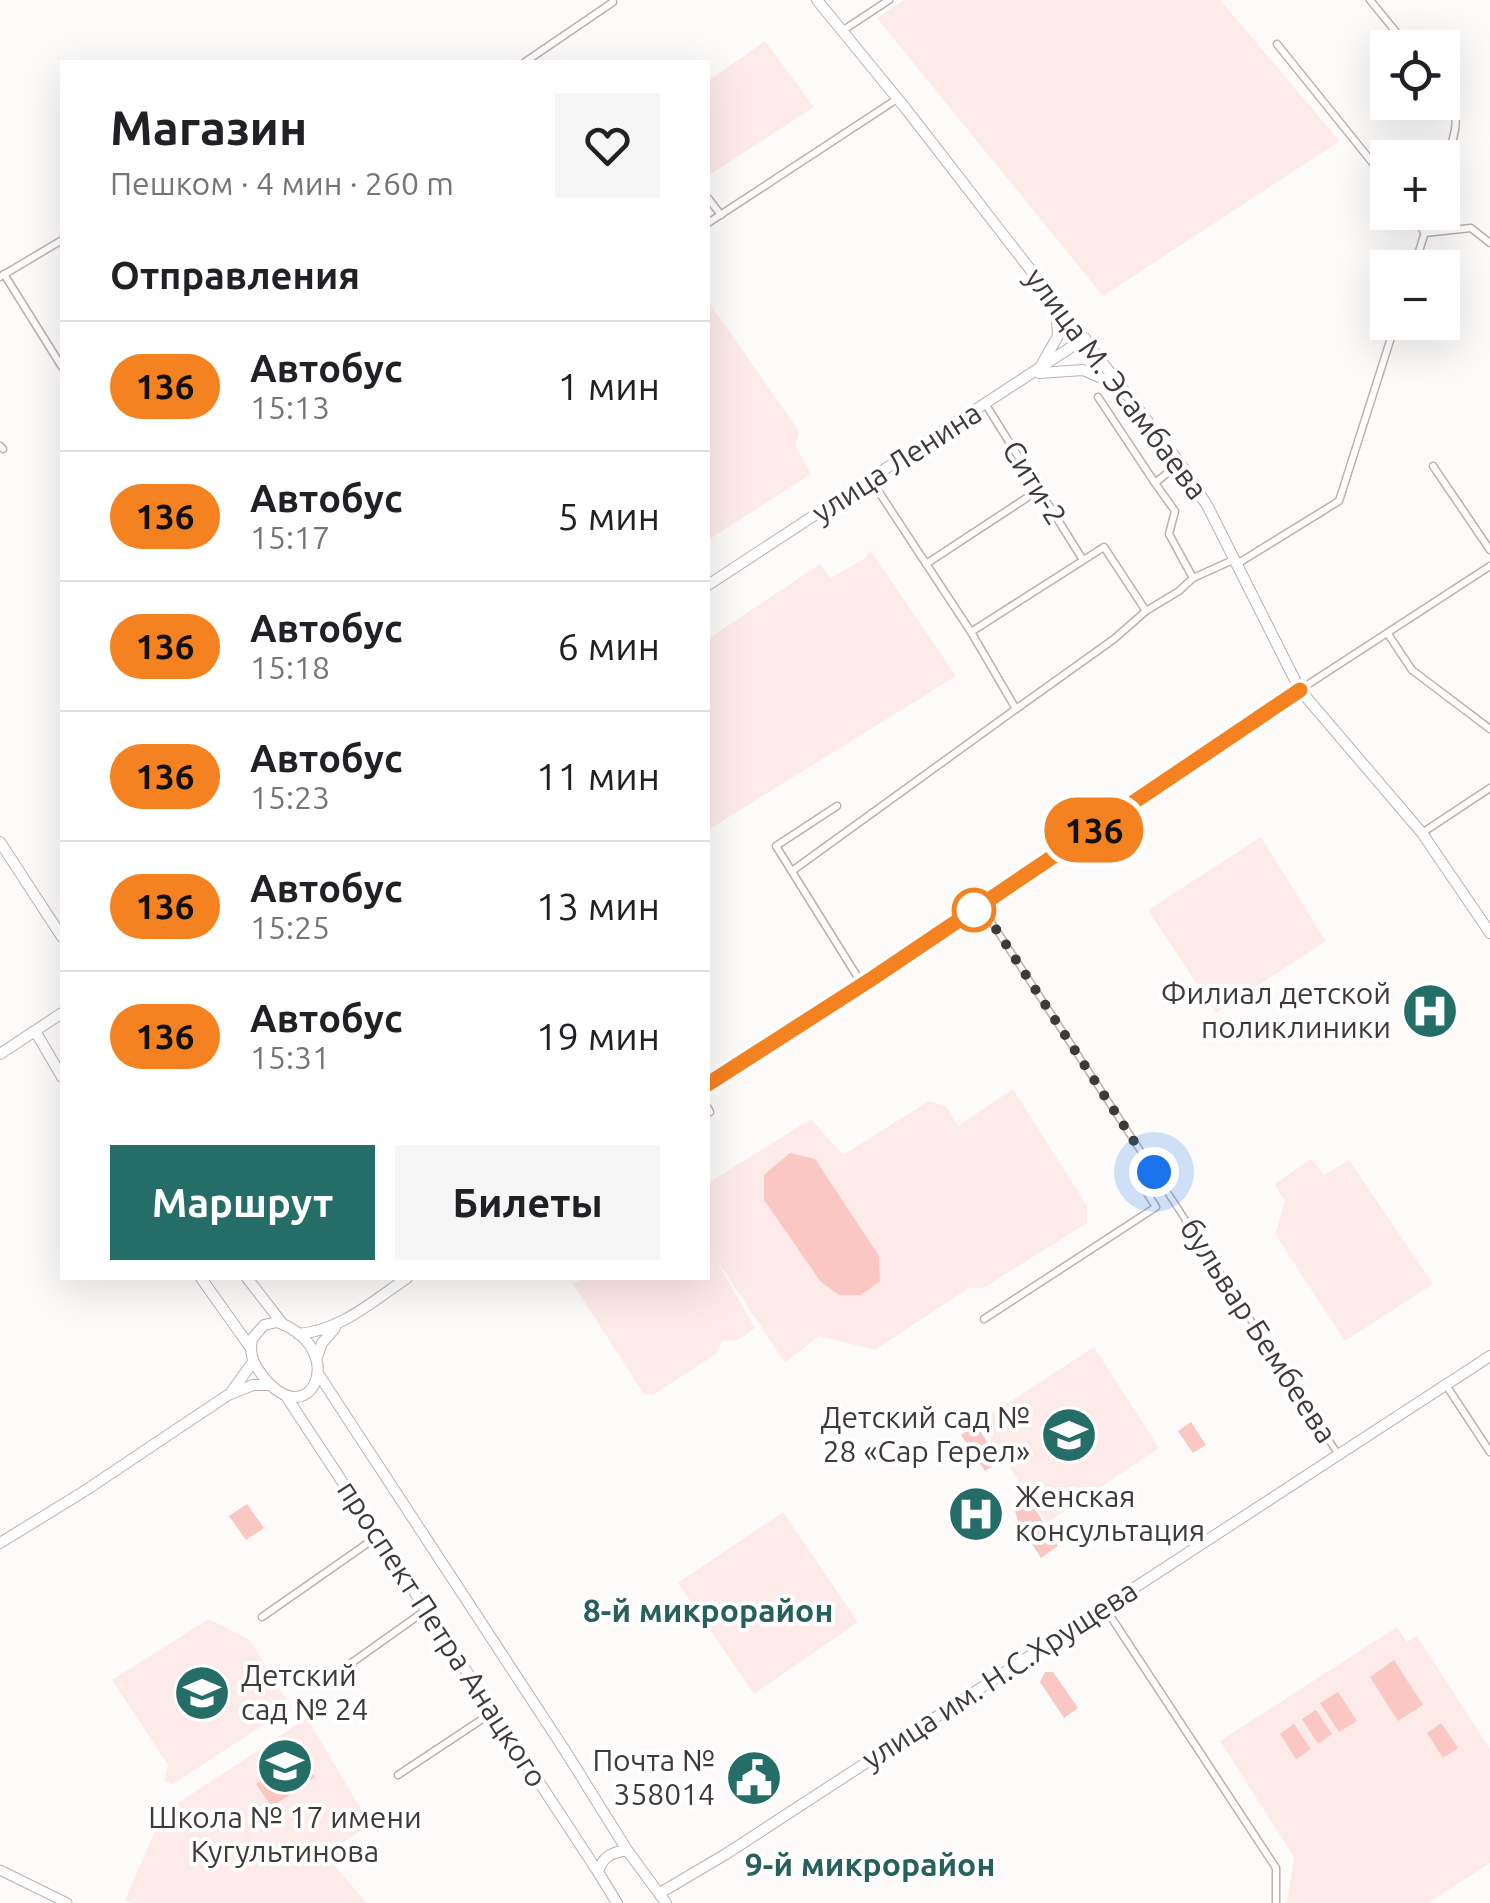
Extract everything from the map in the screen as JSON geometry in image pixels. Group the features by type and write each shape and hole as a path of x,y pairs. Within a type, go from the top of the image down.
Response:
{"main road":[{"name":"улица М. Эсамбаева","path":"817,0 898,98 1180,462 1208,507 1300,690 1422,833 1490,933"},
{"path":"1033,374 1048,357 1058,336 1056,300"},
{"name":"улица Ленина","path":"710,584 1085,338"},
{"path":"1033,374 1083,370 1124,389"},
{"path":"710,1083 981,906 1300,690"},
{"path":"0,842 60,934"},
{"path":"0,1054 60,1015"},
{"path":"35,1032 60,1073"},
{"path":"202,1280 250,1347 253,1362 275,1392 286,1396 309,1390 319,1375 317,1357 322,1342 340,1324 404,1280"},
{"path":"249,1280 282,1324 298,1334 317,1357"},
{"path":"250,1347 264,1325 282,1324"},
{"path":"298,1334 318,1333 340,1324"},
{"name":"улица им. Н.С.Хрущева","path":"663,1898 1490,1356"},
{"path":"228,1395 253,1362"},
{"name":"проспект Петра Анацкого","path":"319,1375 564,1748 626,1850 663,1898"},
{"path":"0,1543 228,1395 253,1385 270,1385"},
{"name":"проспект Петра Анацкого","path":"286,1396 618,1903"},
{"path":"598,1872 601,1861 610,1853 626,1850"}],"street":[{"path":"842,30 888,0"},
{"path":"1370,0 1394,30"},
{"path":"528,60 613,2"},
{"path":"1277,44 1370,160"},
{"path":"710,223 898,98"},
{"path":"710,201 721,215"},
{"path":"1426,233 1471,228 1490,243"},
{"path":"1420,250 1427,230"},
{"path":"60,241 2,276 60,364"},
{"path":"792,871 1193,578 1235,563 1338,501 1390,340"},
{"path":"1098,397 1175,511 1168,534 1193,578"},
{"name":"Сити-2","path":"986,405 1084,560"},
{"path":"1155,483 1180,462"},
{"path":"1433,466 1490,550"},
{"path":"870,480 971,632 1016,709"},
{"path":"926,564 1038,491"},
{"path":"971,632 1104,547 1146,611"},
{"path":"1300,690 1490,566"},
{"path":"1388,634 1412,670 1490,729"},
{"path":"1422,833 1490,788"},
{"path":"837,806 776,846 862,985"},
{"name":"бульвар Бембеева","path":"981,906 1338,1454"},
{"name":"бульвар Бембеева","path":"984,1319 1156,1207 1144,1188"},
{"path":"1446,1385 1490,1452"},
{"path":"262,1616 378,1536"},
{"path":"1105,1607 1276,1868 1276,1903"},
{"path":"343,1669 426,1610"},
{"path":"398,1775 494,1712"},
{"path":"0,1870 67,1903"}],"shaded area":[{"path":"904,0 1220,0 1340,141 1103,296 877,18"},
{"path":"765,41 814,107 710,175 710,80"},
{"path":"710,304 799,431 796,446 811,474 710,539"},
{"path":"870,550 956,676 710,829 710,638 820,564 831,578 865,558"},
{"path":"1261,837 1326,941 1216,1013 1148,910"},
{"name":"Филиал детской поликлиники","path":"1432,993 1447,1017 1427,1030 1412,1006"},
{"path":"1013,1089 1087,1206 1087,1223 983,1288 969,1288 875,1350 819,1336 785,1363 714,1256 755,1328 738,1340 722,1341 716,1354 653,1395 644,1394 573,1284 580,1280 710,1280 710,1182 811,1119 843,1155 929,1101 946,1106 958,1126"},
{"path":"790,1153 815,1159 879,1256 880,1281 861,1295 839,1295 821,1282 764,1200 764,1175"},
{"path":"1311,1159 1324,1175 1349,1160 1433,1284 1345,1341 1275,1234 1285,1202 1275,1184"},
{"name":"Детский сад № 28 «Сар Герел»","path":"1094,1347 1159,1448 1047,1523 979,1422"},
{"path":"1191,1422 1206,1445 1193,1453 1178,1431"},
{"path":"976,1425 1000,1461 985,1471 961,1435"},
{"path":"1020,1503 1025,1509 1032,1504 1058,1546 1041,1558 1018,1522 1014,1507"},
{"path":"247,1504 264,1528 246,1540 229,1516"},
{"path":"783,1512 858,1622 754,1694 678,1583"},
{"name":"Детский сад № 24","path":"209,1619 250,1640 291,1707 173,1784 164,1781 168,1765 112,1680"},
{"path":"1397,1627 1407,1642 1417,1636 1490,1749 1490,1863 1428,1903 1287,1903 1294,1857 1220,1741"},
{"path":"1394,1660 1423,1705 1398,1721 1370,1677"},
{"path":"1045,1672 1053,1672 1078,1708 1064,1718 1040,1682"},
{"path":"1338,1692 1357,1721 1339,1732 1320,1703"},
{"path":"1316,1710 1332,1734 1318,1744 1302,1719"},
{"name":"Школа № 17 имени Кугультинова","path":"307,1718 370,1824 325,1855 367,1903 125,1900 163,1813"},
{"path":"1441,1723 1458,1748 1443,1758 1427,1733"},
{"path":"1294,1724 1311,1749 1296,1759 1280,1734"},
{"path":"299,1754 315,1777 272,1807 256,1784"}],"bus line":[{"name":"136","path":"710,1083 873,978 1300,690"}],"place":[{"name":"Филиал детской поликлиники","path":"1430,1011"},
{"name":"Детский сад № 28 «Сар Герел»","path":"1069,1435"},
{"name":"Женская консультация","path":"976,1514"},
{"name":"Детский сад № 24","path":"202,1693"},
{"name":"Школа № 17 имени Кугультинова","path":"285,1766"},
{"name":"Почта № 358014","path":"754,1778"}],"district":[{"name":"8-й микрорайон","path":"708,1611"},
{"name":"9-й микрорайон","path":"870,1865"}],"route":[{"path":"974,910 981,906 1154,1172"}]}
